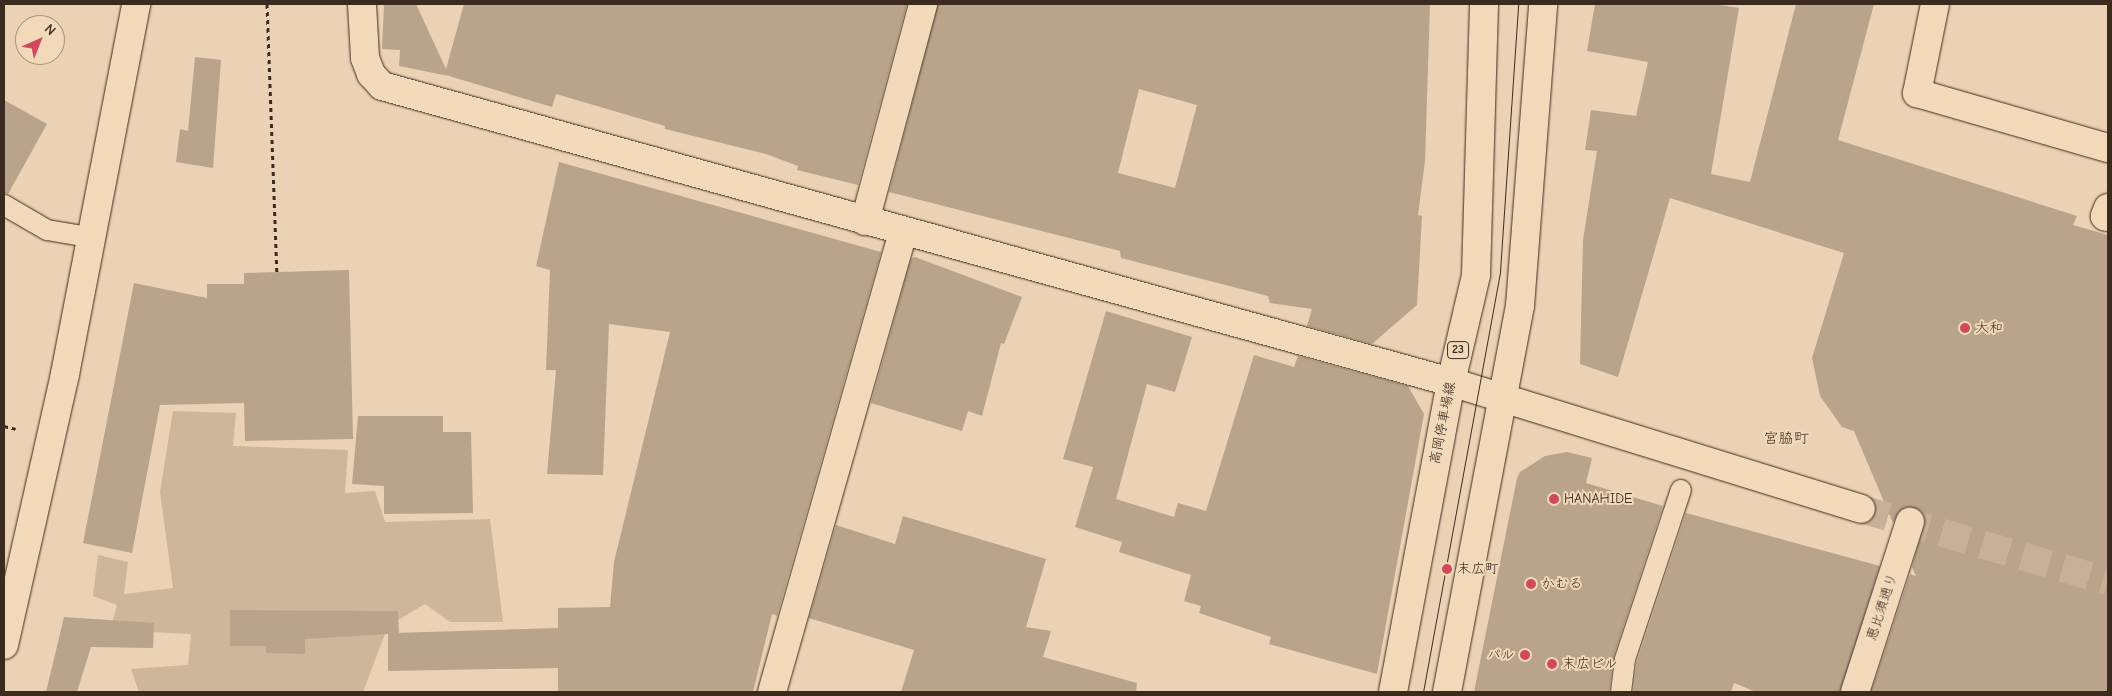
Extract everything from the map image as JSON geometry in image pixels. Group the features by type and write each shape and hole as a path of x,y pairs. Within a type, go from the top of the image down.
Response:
{"street":[{"path":"5,634 65,374 89,237 136,4"},
{"path":"362,4 365,58 371,74 382,86 903,232 1451,382 1861,509"},
{"path":"865,221 923,4"},
{"name":"高岡停車場線","path":"1393,692 1451,382 1476,275 1484,4"},
{"path":"1447,692 1520,306 1543,4"},
{"path":"1935,4 1917,93 2108,148"},
{"path":"2108,208 2105,216 2108,217"},
{"path":"772,692 903,232"},
{"name":"恵比須通り","path":"1855,692 1910,522"}],"lane":[{"path":"4,205 47,230 89,237"},
{"path":"1621,692 1625,659 1680,490"}],"path":[{"path":"267,4 277,272"},
{"path":"4,426 16,428"}],"shaded area":[{"path":"173,411 236,413 233,446 348,450 345,493 375,491 385,522 490,519 503,622 450,622 425,604 388,626 363,692 139,692 131,669 188,665 191,634 110,630 117,605 93,596 98,555 128,562 124,594 173,588 160,492"}],"building":[{"path":"416,4 446,69 464,4 907,4 858,185 797,170 798,166 766,154 665,129 665,126 556,94 552,107 449,76 399,66 400,50 382,49 384,5"},
{"path":"938,4 1430,4 1425,161 1418,215 1422,216 1417,305 1372,344 1307,326 1312,309 1270,303 1268,296 1121,258 1120,251 889,192","holes":["1139,89 1197,105 1175,188 1118,173"]},
{"path":"1595,4 1714,4 1739,8 1711,174 1750,182 1796,4 1874,4 1838,140 2077,216 2073,225 2108,235 2108,692 1871,692 1910,574 1916,576 1912,567 1925,519 1921,511 1907,507 1899,511 1893,523 1854,431 1842,427 1820,396 1812,358 1844,253 1670,198 1618,377 1580,364 1583,240 1597,151 1585,150 1591,110 1636,116 1648,62 1587,51"},
{"path":"195,57 221,60 213,168 176,162 180,129 188,131"},
{"path":"4,100 47,124 8,194 4,193"},
{"path":"559,162 881,252 777,616 772,614 753,692 558,692 558,668 388,671 388,634 305,639 305,654 266,653 266,646 230,646 230,610 398,611 399,633 558,628 558,608 610,607 614,562 670,332 609,324 603,475 547,474 556,370 546,370 550,270 536,266"},
{"path":"915,257 1022,297 1004,344 1001,343 982,416 968,411 962,431 871,403 911,259"},
{"path":"349,270 353,439 245,441 244,403 160,405 132,553 83,543 134,283 207,298 207,284 244,284 244,273"},
{"path":"1106,311 1192,337 1175,392 1147,384 1116,499 1174,517 1178,503 1206,511 1254,355 1294,367 1298,356 1408,386 1424,414 1377,674 1269,644 1271,637 1199,613 1201,606 1184,601 1191,575 1119,552 1122,542 1075,527 1093,467 1063,459"},
{"path":"358,416 443,416 443,432 471,432 473,513 384,514 384,486 352,484"},
{"path":"1567,452 1592,458 1586,483 1663,506 1614,655 1609,692 1474,692 1517,478 1520,472 1545,456"},
{"path":"1686,513 1880,566 1840,692 1756,692 1734,683 1731,692 1633,692 1637,662"},
{"path":"903,516 1046,559 1026,627 1051,631 1043,657 1137,683 1136,692 901,692 914,650 809,618 836,525 895,544"},
{"path":"64,617 154,623 153,648 91,647 77,692 46,692"}],"tunnel":[{"path":"1861,509 2108,581"}],"tram line":[{"path":"1423,692 1500,271 1518,4"}],"place":[{"name":"大和","path":"1965,328"},
{"name":"HANAHIDE","path":"1554,499"},
{"name":"末広町","path":"1447,569"},
{"name":"かむる","path":"1531,584"},
{"name":"パル","path":"1525,655"},
{"name":"末広ビル","path":"1552,664"}],"district":[{"name":"宮脇町","path":"1786,439"}]}
